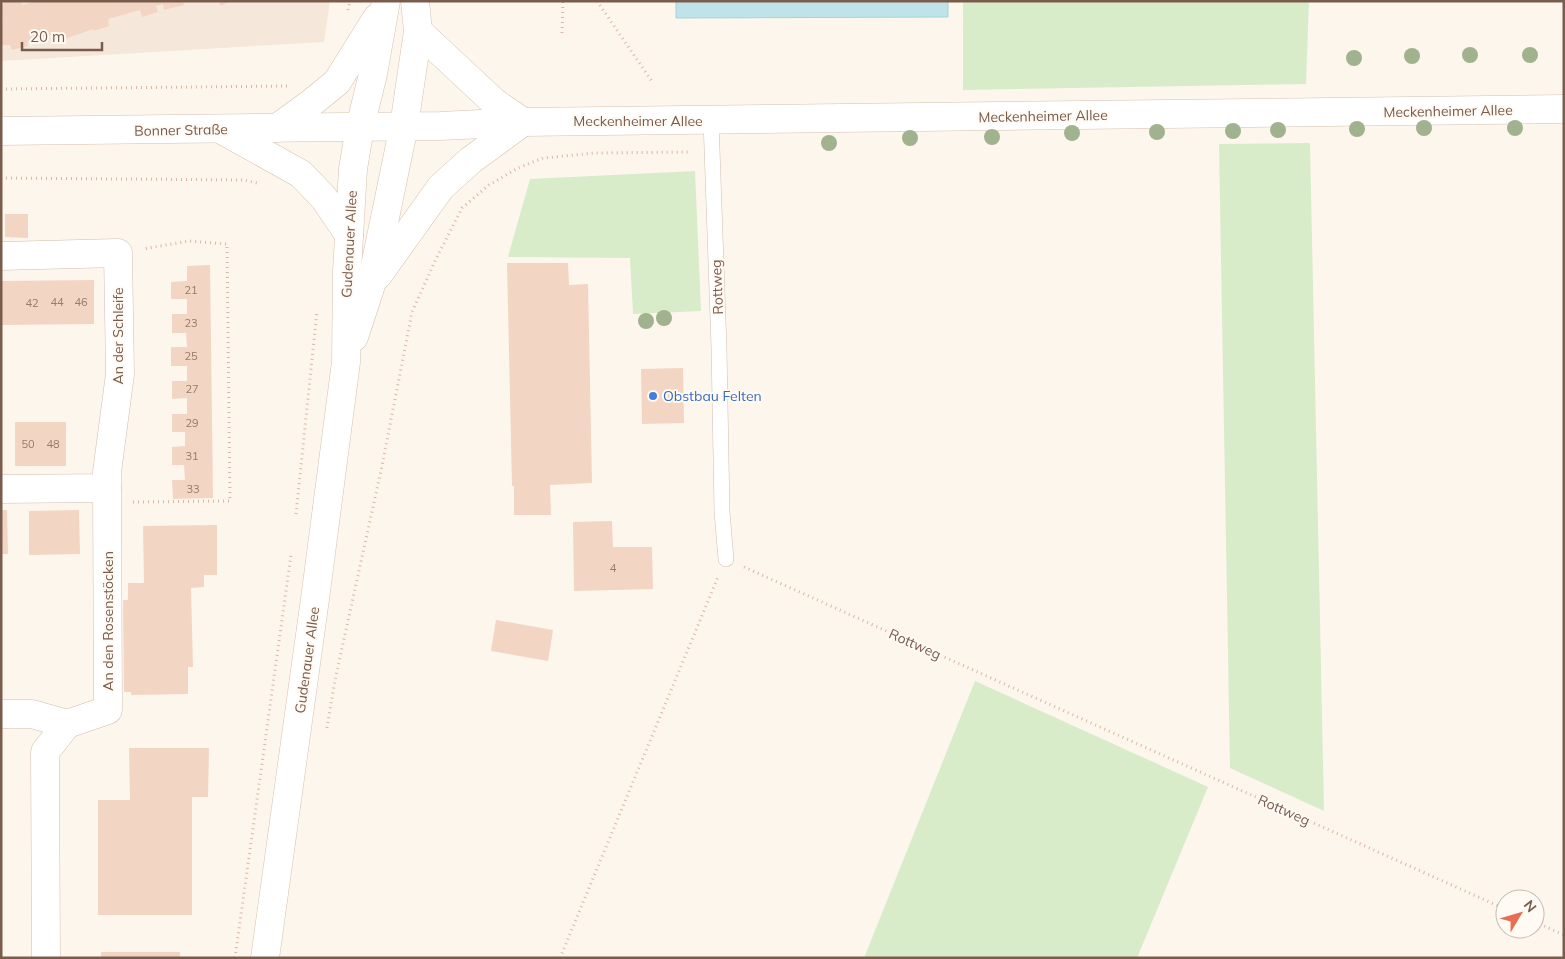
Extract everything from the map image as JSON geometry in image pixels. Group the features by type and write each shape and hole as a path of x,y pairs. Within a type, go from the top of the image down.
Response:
{"main road":[{"name":"Gudenauer Allee","path":"346,362 372,284 404,126 418,31 415,1"},
{"name":"Gudenauer Allee","path":"265,958 346,362 349,235 353,169 360,126 374,74 385,5"},
{"path":"277,128 337,82 385,5"},
{"path":"418,31 494,102 523,122"},
{"name":"Meckenheimer Allee","path":"360,126 523,122 1564,109"},
{"name":"Gudenauer Allee","path":"372,284 441,187 471,160 523,122"},
{"name":"Bonner Straße","path":"1,131 221,130 360,126"},
{"path":"221,130 301,174 324,198 349,235"},
{"path":"1,256 118,253"},
{"name":"An der Schleife","path":"107,496 107,472 120,374 118,253"},
{"path":"1,489 107,496"},
{"name":"An den Rosenstöcken","path":"67,724 108,710 107,496"},
{"path":"1,714 32,714 67,724 45,752 46,958"}],"lane":[{"name":"Rottweg","path":"711,120 719,348 722,512 726,559"}],"path":[{"path":"562,33 563,1"},
{"path":"597,1 653,83"},
{"path":"1,89 291,86"},
{"path":"327,728 335,680 382,466 412,312 462,208 489,185 518,168 543,158 595,153 712,151"},
{"path":"1,178 234,180 264,184"},
{"path":"107,496 230,501 227,244 189,241 118,253"},
{"path":"295,522 318,304"},
{"path":"234,958 291,550"},
{"path":"560,958 726,559"},
{"name":"Rottweg","path":"726,559 1495,905"},
{"path":"1545,926 1564,935"}],"shaded area":[{"path":"1,1 330,1 324,42 1,61"}],"green space":[{"path":"963,1 1309,1 1306,84 963,90"},
{"path":"1310,143 1324,811 1230,768 1219,144"},
{"path":"695,171 701,311 633,314 630,258 508,257 530,179"},
{"path":"975,681 1208,787 1137,958 864,958"}],"water":[{"path":"676,1 948,1 948,17 676,18"}],"building":[{"path":"10,1 21,1 22,5 36,1 183,1 184,5 164,10 163,4 156,6 158,12 142,17 140,10 108,19 109,26 93,31 93,29 62,40 60,33 27,42 28,46 12,50 10,45 1,45 1,20 3,20 1,4"},
{"path":"218,1 230,1 221,6"},
{"path":"5,214 28,214 28,238 5,237"},
{"path":"507,263 568,263 569,285 588,284 592,483 550,485 551,515 514,515"},
{"path":"210,265 213,498 173,499 172,480 185,480 184,465 172,465 172,447 185,446 185,432 172,432 172,414 187,414 187,398 172,399 172,381 187,381 187,366 171,366 171,347 187,347 186,333 172,333 172,314 187,314 187,299 171,299 171,282 187,281 187,266"},
{"path":"94,280 94,324 1,325 1,281"},
{"path":"683,368 684,423 642,424 641,369"},
{"path":"15,422 66,422 66,466 15,466"},
{"path":"1,510 7,510 8,554 1,554"},
{"path":"79,510 80,554 29,555 29,511"},
{"path":"612,521 613,547 652,547 653,589 574,591 573,522"},
{"path":"217,525 217,575 204,575 204,587 191,588 193,667 188,667 188,694 131,695 131,692 124,692 123,600 128,600 128,583 144,583 143,526"},
{"path":"496,620 553,630 548,661 491,651"},
{"path":"129,748 209,748 208,797 192,797 192,915 98,915 98,800 130,800"},
{"path":"101,952 180,952 180,958 101,958"}],"place":[{"name":"Obstbau Felten","path":"653,396"}]}
